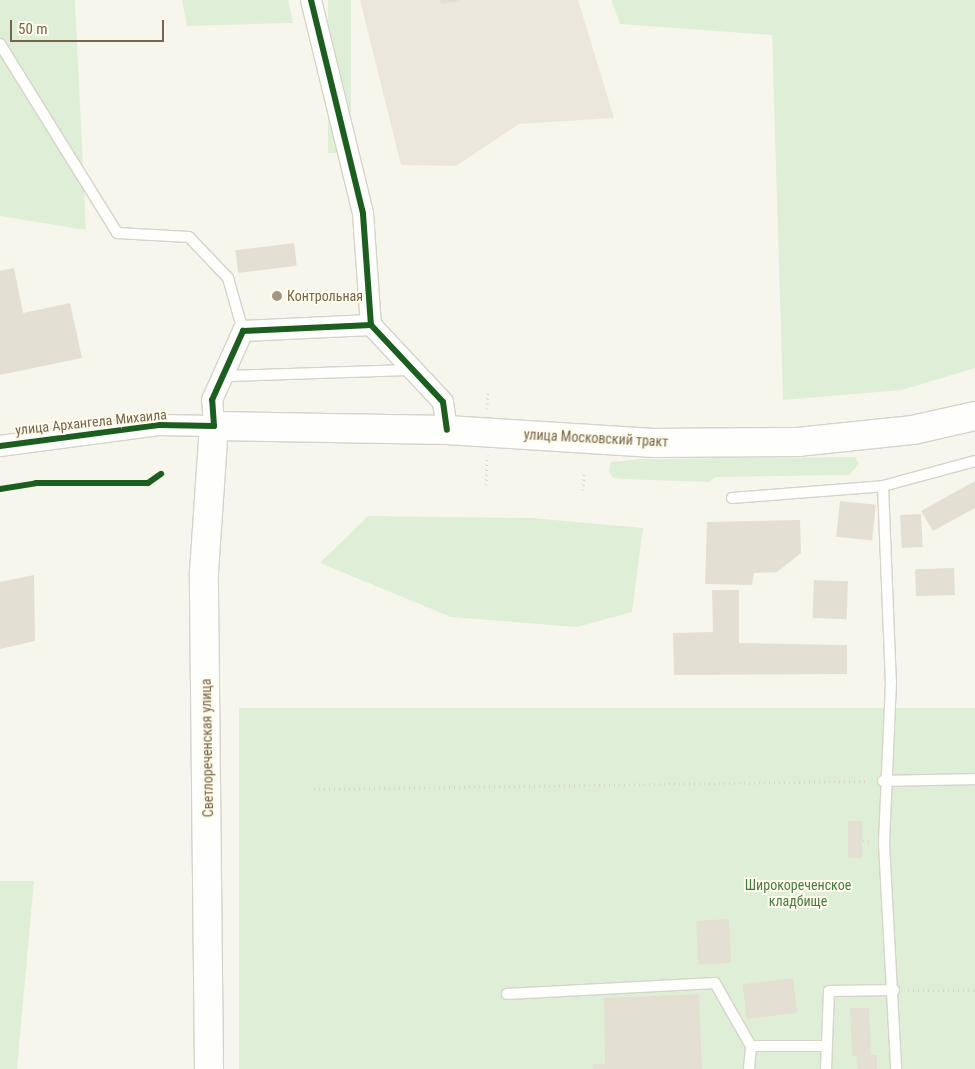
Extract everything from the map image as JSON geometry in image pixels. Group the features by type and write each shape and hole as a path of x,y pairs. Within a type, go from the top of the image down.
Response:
{"main road":[{"name":"улица Московский тракт","path":"214,426 447,430 654,443 798,442 912,430 975,416"},
{"name":"Светлореченская улица","path":"209,1069 204,572 214,426"}],"street":[{"path":"311,0 363,214 371,325 411,370 443,402 447,430"},
{"path":"214,426 212,400 226,376 243,331 371,325"},
{"name":"улица Архангела Михаила","path":"0,446 159,425 214,426"}],"lane":[{"path":"0,44 117,233 189,237 228,278 243,331"},
{"path":"226,376 411,370"},
{"path":"732,498 883,486 975,461"},
{"path":"883,486 891,682 883,781 894,990 896,1069"},
{"path":"883,781 975,779"},
{"path":"507,994 715,983 751,1046 749,1069"},
{"path":"826,1069 825,1046 828,991 894,990"},
{"path":"751,1046 825,1046"}],"path":[{"path":"583,490 584,471"},
{"path":"314,789 883,781"},
{"path":"894,990 975,990"}],"shaded area":[{"path":"360,0 578,0 614,118 519,124 456,166 401,165"}],"green space":[{"path":"0,0 75,0 86,230 0,216"},
{"path":"182,0 288,0 293,23 187,26"},
{"path":"328,0 351,0 351,153 328,153"},
{"path":"611,0 975,0 975,368 902,390 783,400 772,35 620,24"},
{"path":"855,457 859,464 849,475 716,477 709,482 621,479 612,477 609,470 611,462 641,459"},
{"path":"368,516 532,518 643,528 632,612 577,627 451,617 320,563"},
{"name":"Широкореченское кладбище","path":"239,708 975,708 975,1069 239,1069"},
{"path":"0,881 34,881 17,1069 0,1069"}],"building":[{"path":"440,0 459,0 459,1 441,4"},
{"path":"294,243 297,266 238,273 235,250"},
{"path":"14,268 23,313 70,303 82,358 0,375 0,271"},
{"path":"975,481 975,508 933,531 921,511"},
{"path":"840,501 876,505 872,541 836,537"},
{"path":"921,514 923,547 902,548 900,515"},
{"path":"800,520 801,553 777,572 754,573 752,585 705,584 707,522"},
{"path":"954,568 955,595 916,596 915,569"},
{"path":"34,575 35,641 0,649 0,582"},
{"path":"814,580 848,581 847,619 813,618"},
{"path":"712,590 739,590 739,643 847,645 847,674 674,675 673,633 713,632"},
{"path":"848,821 862,821 862,858 848,858"},
{"path":"729,919 731,963 698,965 696,921"},
{"path":"793,978 797,1013 747,1019 742,984"},
{"path":"699,994 702,1069 593,1069 592,1064 605,1064 604,998"},
{"path":"850,1008 869,1008 871,1055 877,1055 877,1069 858,1069 857,1056 852,1056"}],"cycle path":[{"path":"311,0 363,214 371,325"},
{"path":"0,446 159,425 214,426 212,400 243,331 371,325 443,402 447,430"},
{"path":"0,489 36,483 148,483 161,474"}],"place":[{"name":"Контрольная","path":"277,296"}]}
